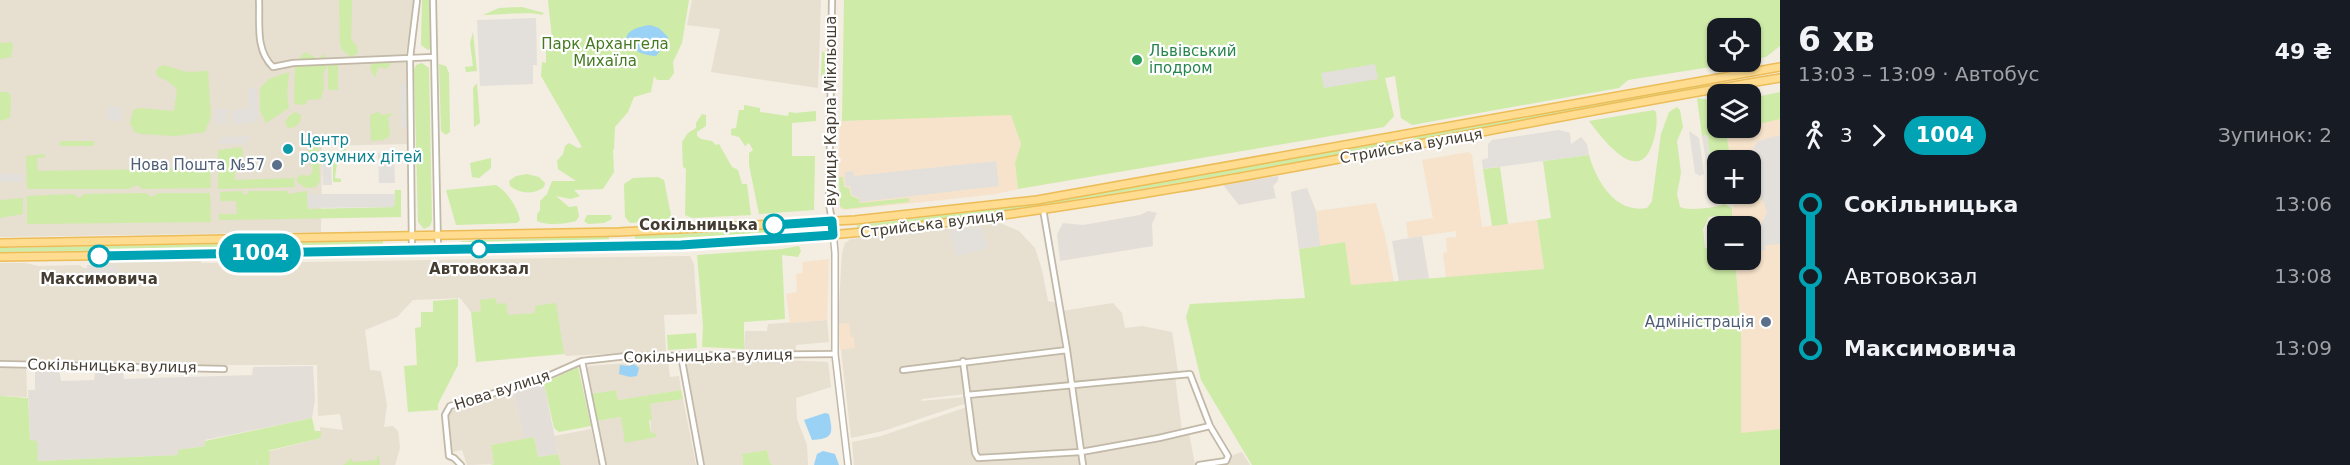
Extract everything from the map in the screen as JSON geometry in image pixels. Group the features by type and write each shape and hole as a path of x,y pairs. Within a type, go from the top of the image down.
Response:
{"main road":[{"name":"Стрийська вулиця","path":"0,243 620,232 832,221 1037,200 1780,67"},
{"path":"1722,77 1723,84"},
{"name":"Стрийська вулиця","path":"1746,84 1780,78"},
{"name":"Стрийська вулиця","path":"0,257 681,245 833,235 1043,210 1707,91"},
{"path":"620,232 620,246"},
{"path":"453,235 451,243 454,250"},
{"path":"385,236 388,244 385,251"}],"street":[{"path":"259,0 260,48 265,60 273,67 293,63 369,62 434,57"},
{"path":"412,250 410,58 417,0"},
{"path":"433,0 438,250"},
{"name":"вулиця Карла Мікльоша","path":"832,0 829,204 832,221"},
{"path":"1043,210 1067,350 1083,465"},
{"path":"832,221 835,354 848,465"},
{"path":"903,370 1067,350"},
{"name":"Сокільницька вулиця","path":"582,361 627,356 835,354"},
{"path":"681,355 701,465"},
{"path":"582,361 603,465"},
{"name":"Нова вулиця","path":"461,465 448,456 445,415 448,408 539,380 582,361"},
{"path":"963,361 975,453 978,458 1081,452 1210,426"},
{"name":"Сокільницька вулиця","path":"0,364 224,369"},
{"path":"967,395 1190,374 1210,426 1228,459 1199,465"},
{"path":"1012,456 1014,465"}],"shaded area":[{"path":"0,0 414,0 406,52 407,144 322,146 321,232 0,237"},
{"path":"692,0 821,0 818,88 711,72 720,29 687,25"},
{"path":"536,18 537,65 533,65 533,84 480,86 477,20"},
{"path":"1375,64 1378,79 1324,88 1321,73"},
{"path":"400,84 405,84 406,128 401,128"},
{"path":"248,88 257,88 258,119 252,123 232,124 232,110 248,108"},
{"path":"108,106 121,107 121,121 108,121"},
{"path":"215,109 227,109 227,124 216,124"},
{"path":"1780,110 1780,429 1741,434 1741,331 1736,270 1761,270 1761,216 1732,216 1731,213 1735,204 1761,204 1761,150 1729,150 1727,138 1761,138 1761,113"},
{"path":"1012,114 1021,144 1015,163 1018,189 942,200 844,210 840,208 839,158 840,123 842,121"},
{"path":"1559,130 1570,133 1571,144 1581,137 1587,144 1589,155 1483,169 1482,160 1488,158 1488,144 1492,140"},
{"path":"1689,131 1699,138 1704,174 1700,176 1695,173"},
{"path":"1707,135 1709,150 1707,150 1707,168 1702,136"},
{"path":"1780,135 1780,244 1765,245 1766,250 1761,251 1761,223 1767,213 1761,199 1761,150 1752,150 1758,141"},
{"path":"251,136 245,144 218,144 221,137"},
{"path":"1469,152 1472,155 1482,227 1537,220 1544,269 1446,278 1443,253 1447,252 1446,238 1456,237 1456,231 1408,238 1406,222 1433,218 1422,160"},
{"path":"378,153 394,153 395,183 379,183"},
{"path":"996,161 999,186 860,202 859,198 852,195 850,186 845,186 845,172 853,171 854,176"},
{"path":"331,162 332,185 323,185 322,163"},
{"path":"0,174 23,174 23,182 0,182"},
{"path":"1278,176 1278,181 1273,186 1276,198 1239,205 1223,185"},
{"path":"1307,188 1316,211 1376,203 1394,282 1351,285 1345,242 1299,249 1291,192"},
{"path":"1307,188 1316,211 1320,246 1299,249 1291,192"},
{"path":"307,194 395,194 394,207 308,208"},
{"path":"1148,211 1157,213 1152,224 1153,246 1060,261 1057,234 1063,223 1083,225 1140,215"},
{"path":"1000,223 1019,231 1035,248 1048,301 1057,303 1065,349 902,368 962,363 965,394 922,399 921,401 966,397 967,403 883,431 851,438 838,323 842,253 845,243 851,239"},
{"path":"981,227 988,248 957,256 949,231"},
{"path":"1422,236 1429,279 1399,282 1392,241"},
{"path":"690,256 694,264 697,314 664,315 666,351 566,356 535,313 508,316 497,304 496,298 481,311 471,312 460,298 413,300 397,317 365,330 370,370 381,371 387,405 384,427 393,426 398,431 400,448 395,465 257,465 255,455 321,438 320,427 343,430 340,414 318,416 317,365 170,365 26,361 27,397 0,396 0,263 25,263 39,266 79,265 84,268 100,267 107,262 201,260 201,263"},
{"path":"829,259 827,320 790,323 786,294 797,292 796,274 803,273 802,262"},
{"path":"87,265 117,265 118,275 87,276"},
{"path":"1113,303 1122,313 1125,328 1142,326 1172,332 1178,372 1073,383 1062,311"},
{"path":"827,320 829,342 796,345 796,352 744,349 745,331 767,331 768,324"},
{"path":"849,323 855,348 840,350 838,324"},
{"path":"1065,352 1069,383 969,393 965,363"},
{"path":"712,357 828,362 831,387 796,398 797,419 807,445 808,465 773,465 770,463 767,450 742,454 743,465 705,465 686,363 688,360"},
{"path":"668,360 670,377 679,376 681,390 618,400 616,390 591,394 586,368 588,366"},
{"path":"313,366 315,400 312,418 205,440 205,446 179,450 179,455 37,461 30,441 28,390 35,390 35,368 59,368 61,381 94,380 95,373 123,372 124,379 252,375 253,367"},
{"path":"1175,376 1182,431 1082,450 1073,387"},
{"path":"544,383 558,454 538,457 534,437 524,439 513,392"},
{"path":"1070,387 1079,450 978,456 969,397"},
{"path":"513,392 524,439 491,445 494,464 467,465 462,450 452,452 447,416 449,411"},
{"path":"683,399 696,465 606,465 597,421 621,417 651,433 650,404"},
{"path":"967,407 976,459 1079,453 1081,465 854,465 852,442 881,436"},
{"path":"591,429 599,465 561,465 554,436"},
{"path":"1189,433 1195,465 1085,465 1083,453"},
{"path":"1242,452 1250,465 1212,465 1228,463 1233,455"}],"green space":[{"path":"339,0 352,0 351,39 357,46 358,53 351,57 342,50 340,44"},
{"path":"422,0 430,0 430,49 428,50 421,45"},
{"name":"Парк Архангела Михаїла","path":"548,0 689,0 682,43 673,62 674,73 669,80 657,80 654,76 651,92 634,97 628,112 615,127 614,172 603,189 574,190 580,196 571,199 556,196 569,207 577,206 579,216 576,221 556,224 537,221 540,201 547,194 552,181 576,181 558,169 557,161 569,143 578,148 582,147 541,76 542,62 546,63 546,50 553,48"},
{"path":"844,0 1780,0 1780,46 1766,57 1761,58 1761,18 1707,18 1707,68 1628,80 1619,88 1412,125 1401,118 1395,76 1385,78 1394,116 1384,127 1018,189 1015,163 1021,144 1011,115 842,121"},
{"path":"522,7 544,13 542,15 523,13 483,15 499,8"},
{"path":"473,32 477,71 466,72 465,67 473,66 470,43"},
{"path":"11,42 13,46 11,57 0,59 0,43"},
{"path":"822,51 827,54 828,75 821,78"},
{"path":"305,52 318,59 324,54 327,68 323,73 324,86 321,99 307,100 305,105 294,104 295,64"},
{"path":"378,60 389,61 391,64 386,69 378,68 375,78 370,68 371,64"},
{"path":"422,63 429,68 432,221 430,226 424,229 418,222 414,70 416,65"},
{"path":"328,64 338,64 338,90 328,90"},
{"path":"439,64 446,66 449,73 450,132 446,135 441,131"},
{"path":"164,65 187,72 208,71 211,116 205,132 176,136 140,134 135,132 130,124 133,110 140,108 174,111 177,89 157,76 156,71"},
{"path":"289,72 287,95 289,108 266,123 260,111 260,88 269,79"},
{"path":"477,83 480,123 474,127 473,88"},
{"path":"1707,84 1706,88 1421,140 1413,138"},
{"path":"0,92 8,92 11,96 10,118 0,121"},
{"path":"1780,92 1780,119 1761,124 1761,96"},
{"path":"1697,98 1707,100 1707,135 1702,136"},
{"path":"744,105 760,108 760,112 788,116 789,112 816,111 816,121 792,123 792,156 815,156 814,210 759,214 749,165 749,153 753,150 749,143 745,146 739,137 731,135 731,129 736,128 739,110 744,110"},
{"path":"1677,107 1680,110 1683,127 1677,141 1681,173 1677,194 1680,207 1689,209 1724,204 1732,208 1732,216 1707,216 1703,229 1705,248 1707,248 1707,270 1736,270 1741,331 1741,433 1780,429 1780,465 1252,465 1201,380 1186,317 1190,304 1305,298 1299,249 1345,242 1351,285 1544,269 1537,220 1551,218 1543,161 1589,155 1602,184 1616,200 1625,206 1647,208 1652,201 1661,134 1669,112"},
{"path":"1654,110 1657,121 1652,146 1643,159 1635,161 1618,153 1589,121"},
{"path":"295,112 301,115 300,122 295,127 288,128 285,122"},
{"path":"378,112 382,115 394,113 388,117 390,136 383,140 371,141 370,115"},
{"path":"702,114 706,115 706,126 697,132 697,136 712,141 716,145 719,144 732,167 738,170 742,184 747,184 751,215 692,218 685,215 686,169 683,167 682,142 688,133 696,128 696,123"},
{"path":"1707,138 1727,138 1729,150 1709,150"},
{"path":"1394,140 1397,143 1394,145 1127,192 857,229 857,225 1059,198"},
{"path":"60,141 94,141 94,146 60,146"},
{"path":"310,144 318,147 320,181 316,187 306,188 297,182 297,178 300,175 308,176 313,172 308,149"},
{"path":"242,147 243,161 235,162 235,180 294,178 295,187 218,189 218,150"},
{"path":"343,149 346,149 345,162 337,163 335,178 341,179 341,182 333,182 333,161"},
{"path":"45,154 45,157 37,158 38,171 210,168 211,188 142,189 138,185 128,189 29,189 27,187 26,156"},
{"path":"491,158 491,168 479,178 472,177 470,163"},
{"path":"1500,167 1508,224 1492,226 1483,169"},
{"path":"527,174 539,177 545,183 544,187 527,192 518,191 510,186 509,181 516,176"},
{"path":"658,177 664,180 672,220 630,223 625,217 624,184 633,178"},
{"path":"839,177 843,177 844,187 849,188 851,196 859,199 860,203 909,198 909,202 845,209 840,206"},
{"path":"496,185 504,191 514,205 520,220 517,223 456,225 446,190"},
{"path":"395,190 401,190 401,217 219,220 219,214 237,214 236,201 220,201 220,192 242,191 243,194 248,194 248,191 287,191 288,194 307,191 308,209 394,207"},
{"path":"146,193 151,197 159,193 210,193 211,222 27,224 27,196 73,194 80,198 84,194"},
{"path":"23,198 23,214 0,218 0,200"},
{"path":"587,215 611,215 612,219 604,223 588,224 584,221"},
{"path":"821,227 821,231 635,240 635,236"},
{"path":"609,236 609,240 461,245 461,241"},
{"path":"383,241 383,246 0,252 0,248"},
{"path":"799,246 801,251 798,257 782,255 785,319 744,322 744,349 702,347 703,325 697,255"},
{"path":"496,298 497,304 506,303 508,315 535,313 535,306 556,303 564,354 476,362 471,312 481,311 480,300"},
{"path":"458,299 458,365 438,404 438,410 408,412 404,366 417,365 415,328 421,327 421,312 433,312 433,301"},
{"path":"696,333 697,348 668,350 667,335"},
{"path":"578,367 591,426 559,432 554,428 544,383"},
{"path":"616,390 618,400 681,390 683,399 650,404 651,433 655,433 656,437 625,443 621,417 597,421 591,394"},
{"path":"0,396 28,398 30,440 37,441 38,461 178,455 178,450 205,446 205,441 312,418 315,431 321,431 321,438 267,451 270,451 269,465 258,465 256,458 257,465 0,465"},
{"path":"534,437 538,457 558,454 561,465 490,465 494,464 491,445"},
{"path":"767,450 770,463 773,465 743,465 742,454"},
{"path":"377,455 380,465 343,465 352,458 352,462 377,460"}],"water":[{"path":"650,25 659,28 668,37 666,44 656,56 638,52 628,42 627,37 637,28"},
{"path":"634,364 639,368 637,376 619,374 620,365"},
{"path":"825,413 829,414 830,434 825,438 812,440 804,420"},
{"path":"823,451 835,454 839,465 814,465 817,454"}],"bus line":[{"name":"1004","path":"99,256 681,245 833,235 832,221 774,225"}],"place":[{"name":"Львівський іподром","path":"1137,60"},
{"name":"Центр розумних дітей","path":"288,149"},
{"name":"Нова Пошта №57","path":"277,165"},
{"name":"Сокільницька","path":"774,225"},
{"name":"Автовокзал","path":"479,249"},
{"name":"Максимовича","path":"99,256"},
{"name":"Адміністрація","path":"1766,322"}]}
